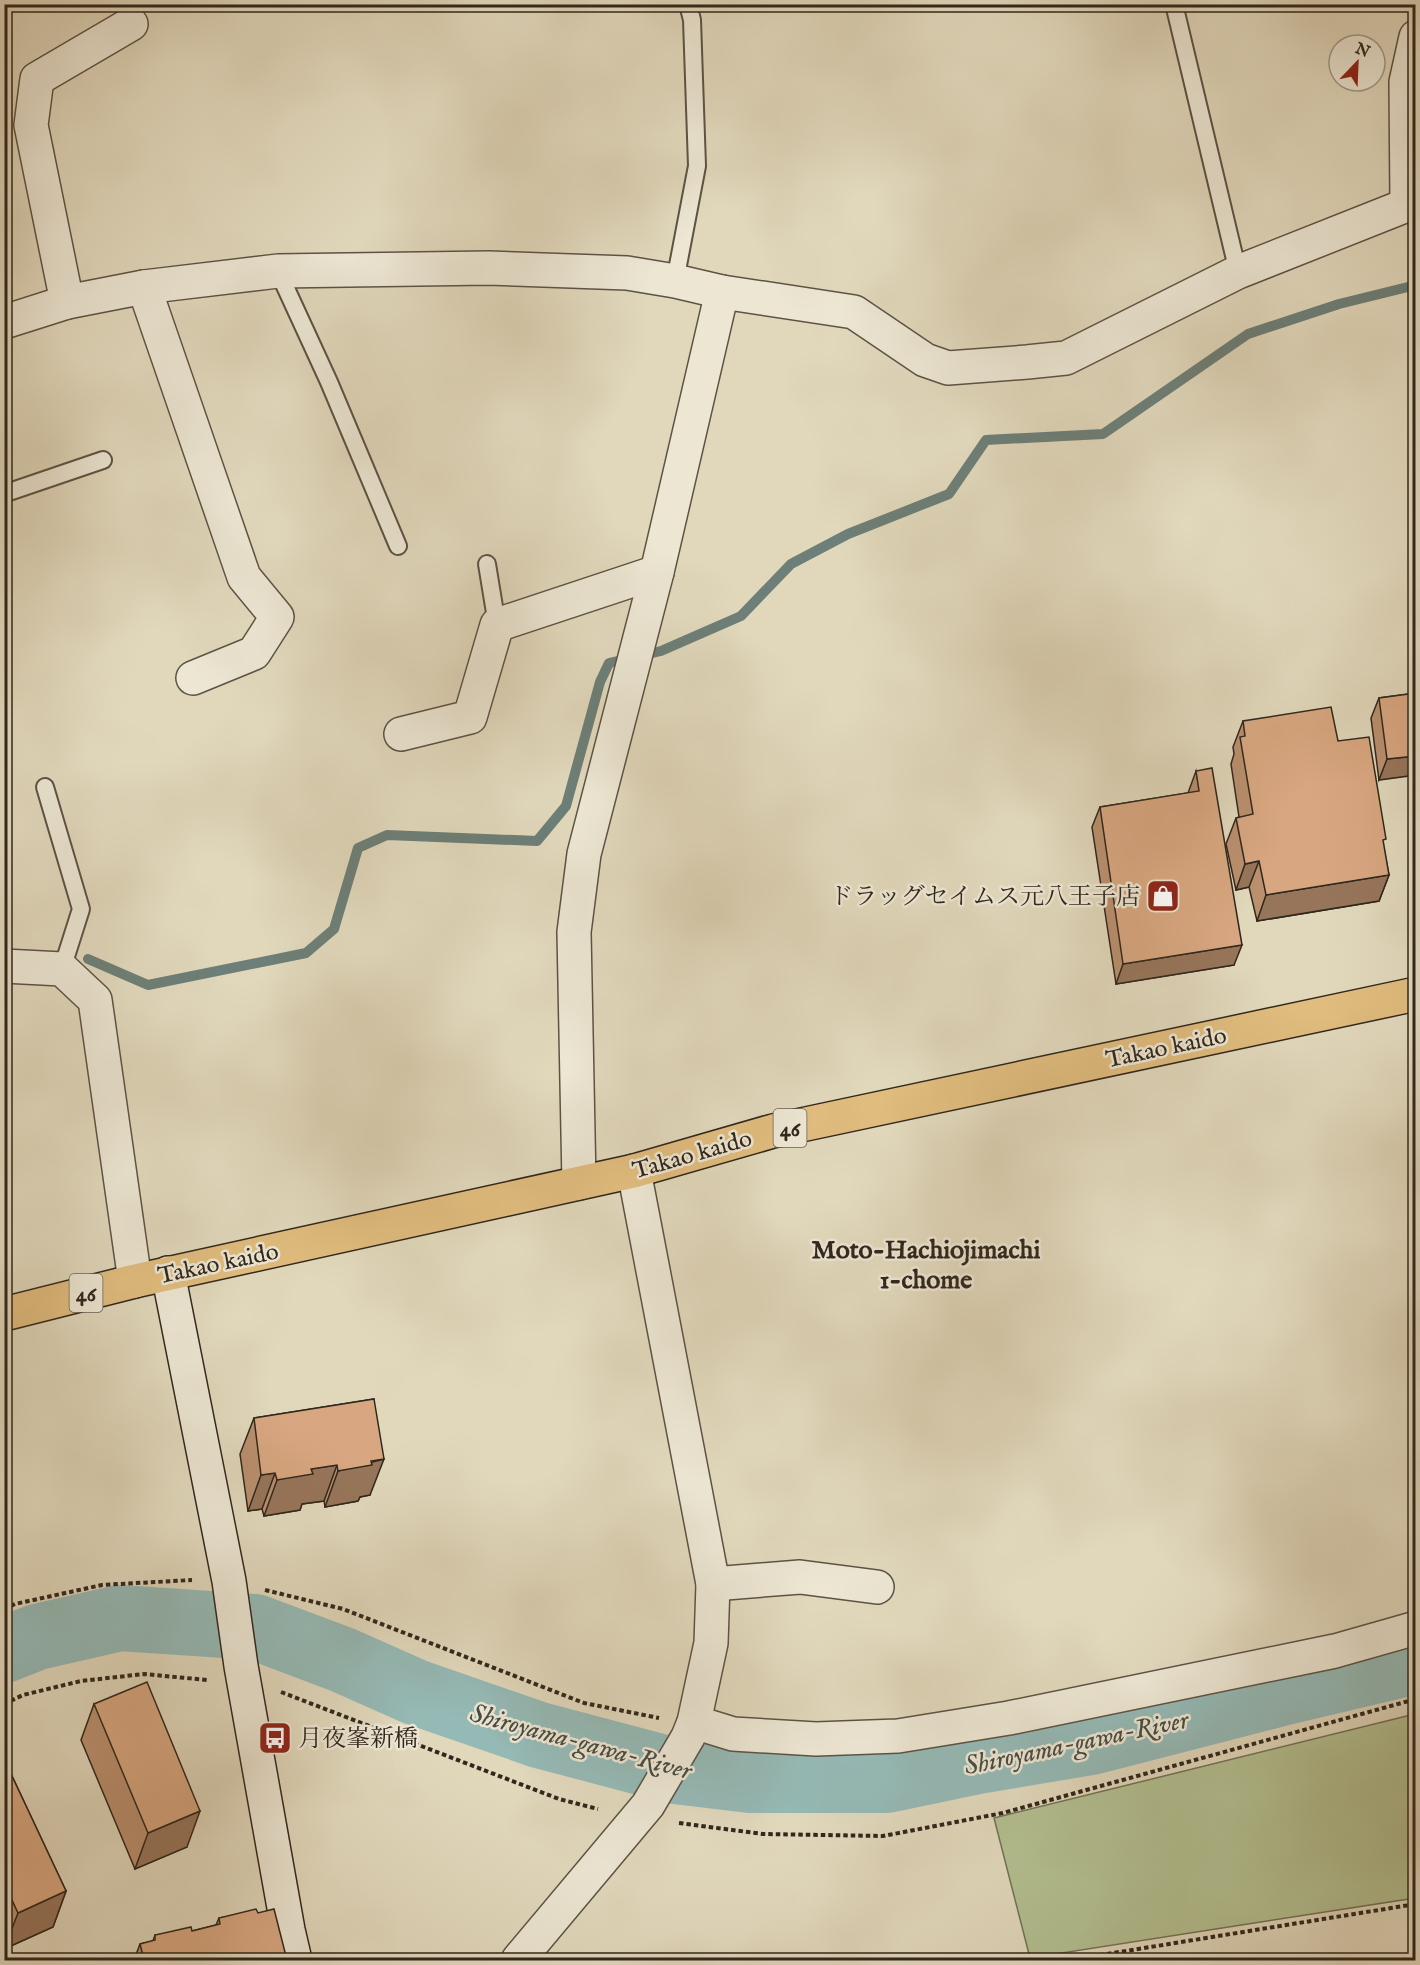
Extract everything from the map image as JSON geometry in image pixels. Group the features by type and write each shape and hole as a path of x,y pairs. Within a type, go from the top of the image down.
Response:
{"main road":[{"name":"Takao kaido","path":"4,1314 135,1281 634,1171 773,1131 1416,994"}],"street":[{"path":"67,302 31,125 38,79 131,24"},
{"path":"4,322 67,302 144,288 278,271 489,268 627,273 722,292 854,312 925,360 948,368 1066,358 1238,272 1411,205 1406,82 1416,37"},
{"path":"144,288 244,577 277,617 254,653 193,678"},
{"path":"579,1183 574,932 584,854 657,572 722,292"},
{"path":"401,734 470,717 497,625 657,572"},
{"path":"4,966 62,969 94,1000 135,1281"},
{"path":"518,1960 648,1805 691,1729 711,1643 713,1584 634,1171"},
{"path":"168,1274 230,1586 243,1672 295,1960"},
{"path":"713,1584 800,1577 877,1587"},
{"path":"691,1729 816,1739 898,1736 1009,1718 1335,1651 1416,1628"}],"lane":[{"path":"675,281 697,165 692,20 688,4"},
{"path":"1173,4 1238,272"},
{"path":"278,271 329,382 398,546"},
{"path":"4,492 103,460"},
{"path":"488,564 497,625"},
{"path":"45,787 81,909 62,969"}],"path":[{"path":"4,1609 15,1604 102,1585 196,1580 343,1609 584,1703 669,1720 691,1729"},
{"path":"4,1704 23,1695 81,1681 144,1674 205,1681 243,1672"},
{"path":"1070,1960 1416,1904"}],"green space":[{"path":"1415,1714 1415,1898 1030,1958 994,1818"}],"building":[{"path":"1416,693 1416,756 1387,759 1379,698"},
{"path":"1331,707 1338,741 1369,737 1386,839 1383,840 1389,875 1266,895 1259,861 1245,864 1236,818 1253,814 1240,737 1245,736 1243,721"},
{"name":"ドラッグセイムス元八王子店","path":"1212,768 1242,945 1123,964 1100,807 1199,791 1196,771"},
{"path":"374,1399 384,1459 371,1461 372,1465 338,1471 337,1465 311,1469 313,1474 277,1480 275,1473 261,1475 254,1418"},
{"path":"147,1682 200,1811 148,1833 94,1704"},
{"path":"4,1759 66,1891 18,1913 11,1898 6,1900 4,1898"},
{"path":"256,1909 258,1913 274,1909 287,1960 144,1960 140,1944 155,1940 155,1935 191,1927 192,1931 220,1924 219,1918"}],"waterway":[{"path":"88,959 148,985 306,953 334,929 358,848 387,835 537,841 566,806 600,682 609,663 661,651 741,616 791,564 848,534 949,494 986,440 1103,434 1248,334 1339,304 1416,285"},
{"name":"Shiroyama-gawa-River","path":"4,1650 37,1637 120,1618 255,1627 343,1660 415,1692 539,1735 675,1771 750,1780 887,1780 978,1761 1091,1742 1416,1661"}],"place":[{"name":"ドラッグセイムス元八王子店","path":"1163,896"},
{"name":"月夜峯新橋","path":"275,1738"}],"district":[{"name":"Moto-Hachiojimachi 1-chome","path":"926,1264"}]}
